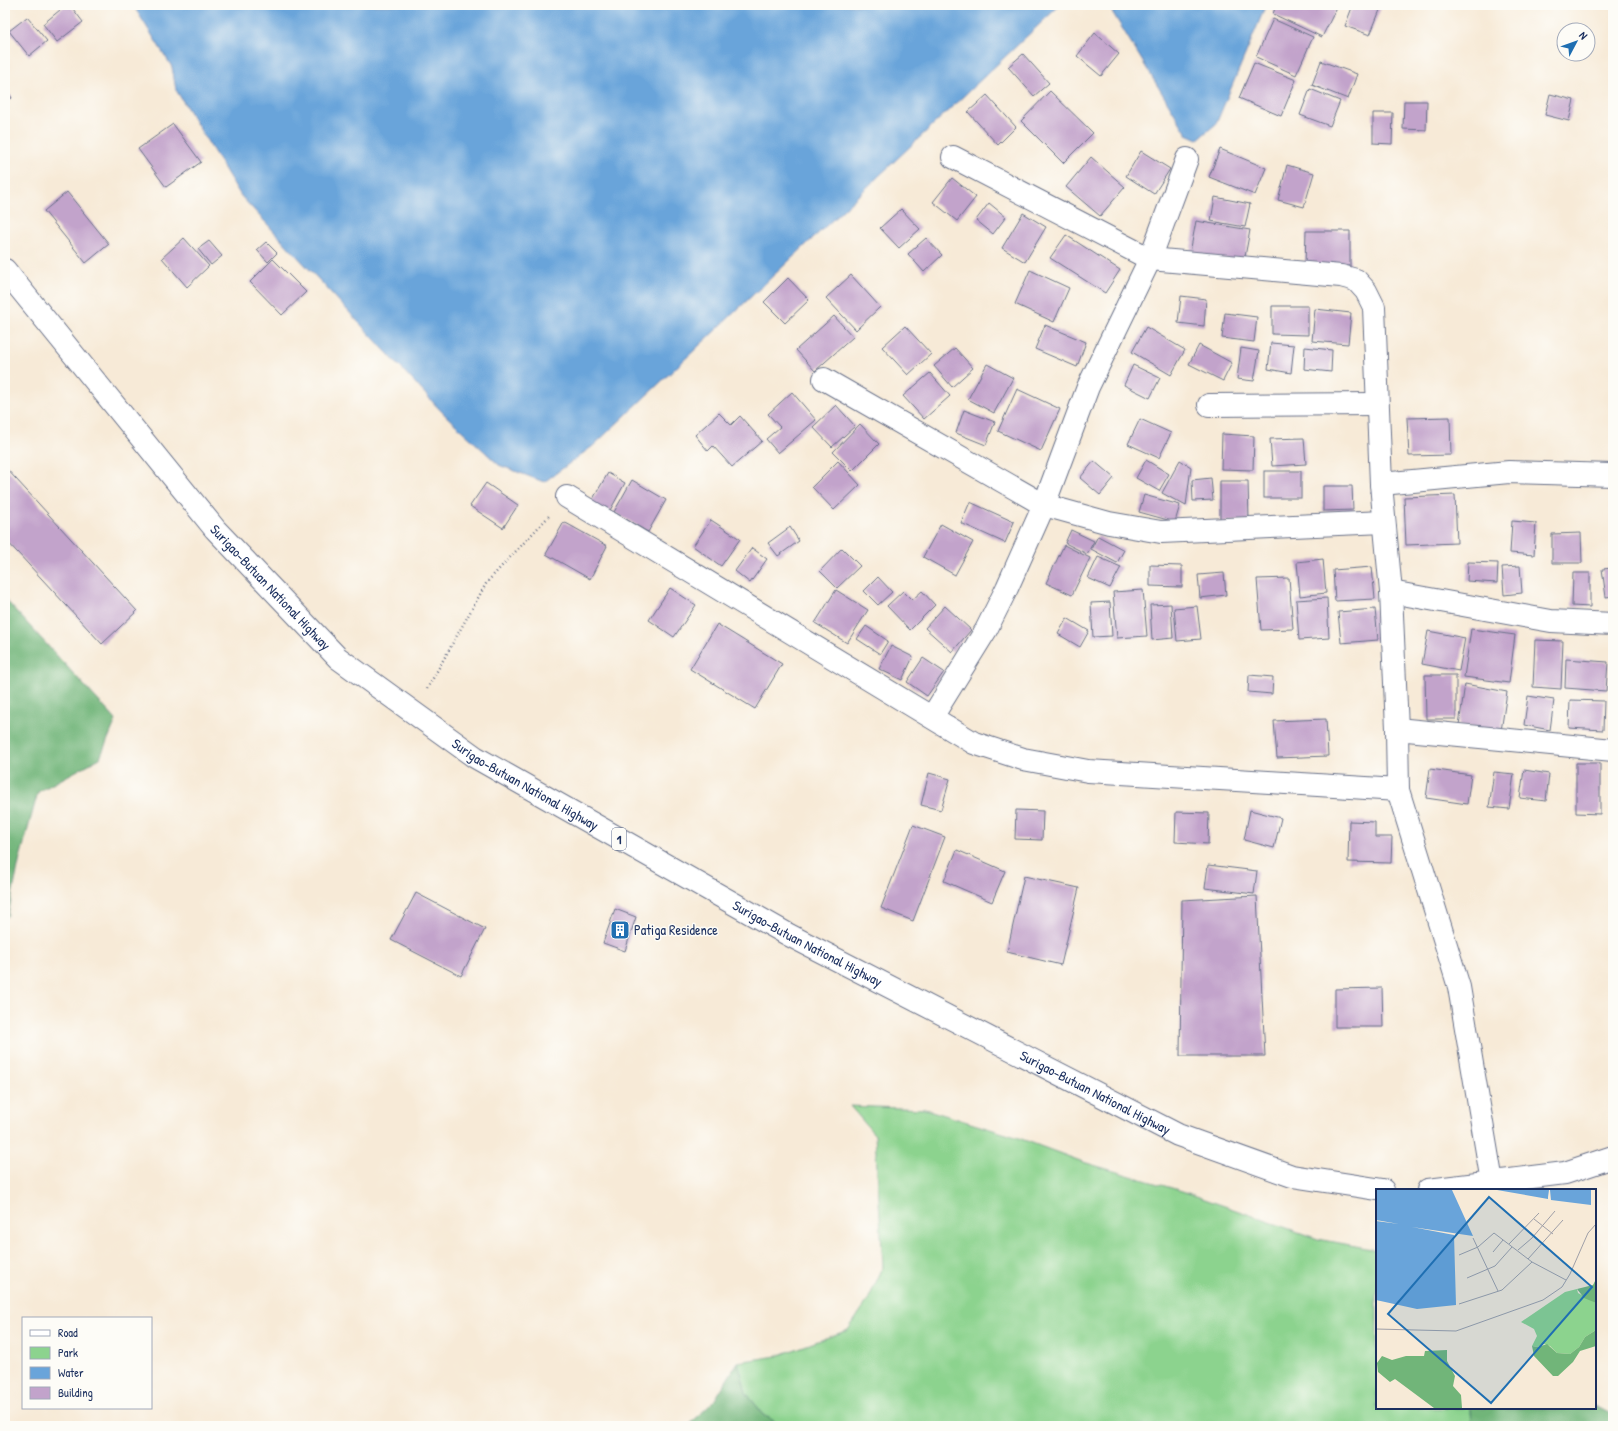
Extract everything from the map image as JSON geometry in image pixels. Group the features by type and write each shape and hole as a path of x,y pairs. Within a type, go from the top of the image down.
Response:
{"main road":[{"path":"953,157 1150,259 1341,276 1356,280 1366,291 1374,307 1376,404 1384,522 1391,592 1398,790 1459,987 1492,1182"},
{"path":"932,717 986,630 1007,588 1044,505 1088,386 1150,259 1187,159"},
{"name":"Surigao-Butuan National Highway","path":"5,270 215,529 338,658 475,757 789,935 1178,1135 1292,1176 1376,1189"},
{"path":"824,379 1044,505 1109,523 1161,532 1384,522"},
{"path":"1209,405 1376,404"},
{"path":"1381,484 1509,472 1613,475"},
{"path":"567,497 974,743 1023,760 1088,771 1398,790"},
{"path":"1391,592 1551,621 1613,624"},
{"path":"1397,729 1613,750"},
{"path":"1436,1189 1566,1173 1613,1157"}],"path":[{"path":"414,713 487,582 567,497"}],"green space":[{"path":"5,599 116,720 100,758 38,792 20,858 8,915 5,919"},
{"path":"850,1106 925,1109 1016,1137 1083,1162 1182,1191 1318,1239 1376,1250 1376,1409 1471,1409 1472,1426 782,1426 764,1415 746,1393 738,1362 777,1356 848,1330 868,1300 883,1267 875,1135"},
{"path":"738,1362 746,1393 764,1415 782,1426 688,1426 714,1401"},
{"path":"1596,1406 1613,1415 1613,1426 1472,1426 1471,1409 1596,1409"}],"water":[{"path":"133,5 1060,5 593,446 544,482 499,465 443,413 241,196 176,90 172,67"},
{"path":"1108,5 1266,5 1216,124 1198,139 1187,134"}],"building":[{"path":"66,5 70,5 83,22 57,42 43,24"},
{"path":"1276,5 1333,5 1337,7 1322,37 1273,14"},
{"path":"1353,5 1382,5 1370,35 1345,26"},
{"path":"27,17 47,41 29,56 9,31"},
{"path":"1273,19 1313,37 1296,75 1256,57"},
{"path":"1095,33 1119,54 1101,76 1077,56"},
{"path":"1023,54 1049,83 1034,96 1008,67"},
{"path":"1321,61 1357,74 1348,99 1312,85"},
{"path":"1254,63 1296,80 1281,116 1239,98"},
{"path":"5,87 12,98 5,102"},
{"path":"1310,89 1340,101 1330,126 1300,115"},
{"path":"1050,91 1093,133 1063,163 1021,121"},
{"path":"1550,94 1574,100 1569,121 1545,115"},
{"path":"987,95 1016,127 998,145 968,112"},
{"path":"1404,101 1427,101 1426,130 1403,129"},
{"path":"1373,113 1393,113 1392,144 1373,143"},
{"path":"173,124 201,162 166,187 138,149"},
{"path":"1220,149 1266,168 1255,195 1209,177"},
{"path":"1141,151 1170,169 1154,194 1126,176"},
{"path":"1091,157 1125,187 1100,216 1066,187"},
{"path":"1287,165 1314,173 1304,207 1278,200"},
{"path":"952,178 976,197 957,221 933,202"},
{"path":"67,192 109,244 86,263 44,211"},
{"path":"1215,197 1250,204 1245,227 1211,221"},
{"path":"989,203 1006,217 993,234 976,220"},
{"path":"901,209 920,229 899,248 880,228"},
{"path":"1023,213 1046,227 1025,262 1002,248"},
{"path":"1196,221 1250,230 1244,262 1190,253"},
{"path":"1306,231 1350,231 1350,266 1305,265"},
{"path":"1066,235 1120,270 1105,293 1050,258"},
{"path":"184,238 209,266 187,287 162,258"},
{"path":"926,238 942,255 924,272 908,254"},
{"path":"209,241 222,256 211,265 198,249"},
{"path":"266,242 277,253 268,262 257,250"},
{"path":"273,259 306,292 282,315 250,282"},
{"path":"1030,270 1069,288 1054,322 1015,304"},
{"path":"851,275 880,307 856,330 826,298"},
{"path":"788,278 809,300 785,323 764,302"},
{"path":"1181,296 1206,299 1204,326 1178,323"},
{"path":"1272,306 1308,306 1308,335 1272,334"},
{"path":"1315,309 1351,313 1348,344 1312,341"},
{"path":"1225,313 1257,317 1254,342 1222,338"},
{"path":"834,316 853,337 815,371 796,350"},
{"path":"1045,325 1086,342 1077,367 1035,349"},
{"path":"905,326 931,354 908,375 882,347"},
{"path":"1146,327 1185,350 1171,375 1132,352"},
{"path":"1271,343 1294,345 1291,373 1268,369"},
{"path":"1199,345 1232,363 1223,381 1189,364"},
{"path":"1305,347 1332,350 1331,372 1304,369"},
{"path":"955,348 973,368 952,387 934,366"},
{"path":"1241,348 1259,351 1254,381 1237,379"},
{"path":"987,364 1013,378 994,413 968,399"},
{"path":"1133,365 1160,378 1150,398 1124,385"},
{"path":"930,373 950,396 924,419 903,396"},
{"path":"1017,389 1060,409 1041,451 998,431"},
{"path":"792,392 816,420 778,453 766,439 780,427 768,414"},
{"path":"836,405 855,426 832,447 813,427"},
{"path":"964,410 995,422 986,445 956,433"},
{"path":"719,413 731,425 740,416 762,441 732,467 713,446 708,451 695,435"},
{"path":"1450,417 1451,455 1409,456 1407,418"},
{"path":"1140,419 1171,433 1159,458 1128,444"},
{"path":"860,424 879,444 852,471 833,452"},
{"path":"1222,434 1254,436 1253,470 1221,469"},
{"path":"1304,438 1306,464 1272,466 1270,439"},
{"path":"1146,460 1169,474 1159,491 1136,478"},
{"path":"1180,460 1191,467 1186,506 1162,493"},
{"path":"838,461 860,485 834,510 812,487"},
{"path":"1094,461 1114,478 1100,495 1080,478"},
{"path":"5,467 137,611 102,644 5,539"},
{"path":"1264,471 1301,471 1301,498 1264,498"},
{"path":"608,473 625,483 608,514 590,504"},
{"path":"1211,478 1213,500 1193,501 1192,480"},
{"path":"632,480 666,500 648,532 614,512"},
{"path":"1220,481 1248,481 1249,521 1220,522"},
{"path":"486,483 518,505 503,528 470,506"},
{"path":"1323,486 1352,486 1353,510 1323,511"},
{"path":"1144,495 1180,505 1175,522 1139,512"},
{"path":"1455,495 1457,543 1406,545 1404,497"},
{"path":"970,502 1014,522 1005,543 961,523"},
{"path":"711,520 740,539 721,566 693,546"},
{"path":"1512,521 1536,523 1534,555 1510,553"},
{"path":"564,522 607,546 590,579 546,554"},
{"path":"941,524 973,542 955,575 923,557"},
{"path":"790,527 799,541 778,556 768,543"},
{"path":"1071,530 1094,541 1087,554 1065,543"},
{"path":"1581,533 1582,563 1552,563 1552,534"},
{"path":"1098,536 1124,550 1117,563 1091,549"},
{"path":"1064,545 1090,558 1072,595 1046,583"},
{"path":"752,548 767,559 750,583 735,571"},
{"path":"842,548 860,566 837,588 820,571"},
{"path":"1098,557 1121,567 1110,588 1088,578"},
{"path":"1323,559 1326,593 1300,596 1297,562"},
{"path":"1468,562 1498,563 1497,583 1467,581"},
{"path":"1150,565 1182,566 1182,587 1150,586"},
{"path":"1520,566 1522,593 1504,595 1502,567"},
{"path":"1372,567 1375,599 1335,601 1333,570"},
{"path":"1613,568 1613,596 1606,597 1602,569"},
{"path":"1224,573 1226,595 1200,598 1198,575"},
{"path":"1573,573 1590,573 1590,607 1572,606"},
{"path":"878,577 892,592 878,605 864,591"},
{"path":"1289,578 1293,629 1261,630 1257,579"},
{"path":"670,588 696,605 674,637 649,620"},
{"path":"836,590 868,610 847,643 815,623"},
{"path":"1143,590 1147,636 1117,638 1113,592"},
{"path":"903,591 912,600 922,591 935,605 910,630 887,606"},
{"path":"1327,598 1329,638 1299,640 1296,600"},
{"path":"1110,602 1112,636 1093,637 1091,603"},
{"path":"1171,604 1173,638 1152,640 1150,605"},
{"path":"945,606 971,630 952,652 925,628"},
{"path":"1197,606 1201,639 1177,641 1174,608"},
{"path":"1375,609 1378,640 1341,643 1338,612"},
{"path":"1067,618 1089,631 1080,647 1058,634"},
{"path":"717,624 782,664 755,709 690,669"},
{"path":"866,626 888,641 880,654 857,639"},
{"path":"1471,629 1515,635 1509,683 1464,677"},
{"path":"1428,631 1465,638 1459,671 1422,664"},
{"path":"1535,640 1563,641 1561,689 1533,687"},
{"path":"891,646 913,657 902,680 879,669"},
{"path":"923,658 944,672 927,696 907,682"},
{"path":"1566,659 1608,662 1606,691 1565,688"},
{"path":"1249,675 1273,677 1272,694 1248,692"},
{"path":"1425,675 1456,675 1456,719 1426,719"},
{"path":"1465,684 1507,692 1501,731 1459,725"},
{"path":"1528,696 1554,700 1550,730 1524,725"},
{"path":"1570,700 1604,701 1603,730 1569,728"},
{"path":"1326,719 1328,756 1277,758 1274,721"},
{"path":"1576,763 1600,763 1600,814 1576,813"},
{"path":"1430,769 1471,775 1467,804 1426,798"},
{"path":"1524,770 1549,774 1546,801 1520,798"},
{"path":"1494,772 1514,774 1509,809 1489,807"},
{"path":"929,773 950,779 941,810 921,805"},
{"path":"1016,810 1043,811 1042,840 1015,839"},
{"path":"1250,810 1281,818 1274,848 1244,840"},
{"path":"1176,812 1209,813 1208,844 1175,842"},
{"path":"1349,821 1375,822 1375,837 1392,837 1391,863 1348,862"},
{"path":"913,825 945,837 913,921 881,908"},
{"path":"957,850 1005,871 992,902 944,881"},
{"path":"1208,865 1257,871 1254,894 1205,888"},
{"path":"1024,876 1079,888 1061,965 1007,952"},
{"path":"416,893 485,929 461,976 391,940"},
{"path":"1257,896 1265,1056 1180,1056 1182,900"},
{"name":"Patiga Residence","path":"615,909 636,917 625,951 603,943"},
{"path":"1382,988 1383,1027 1335,1027 1335,989"}],"place":[{"name":"Patiga Residence","path":"620,930"}]}
